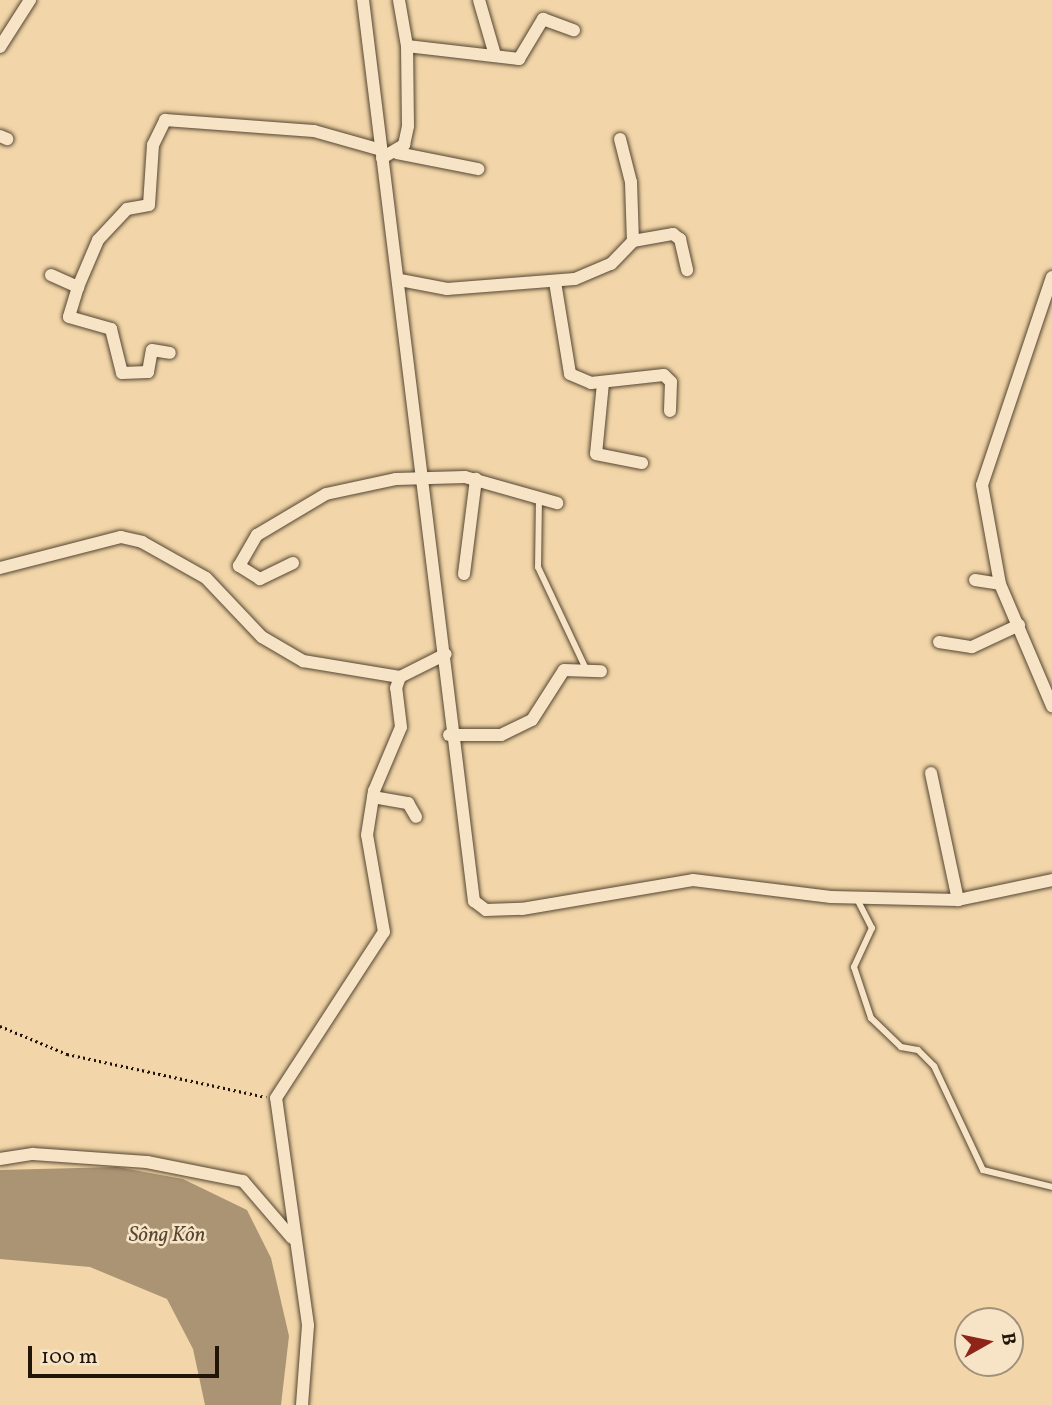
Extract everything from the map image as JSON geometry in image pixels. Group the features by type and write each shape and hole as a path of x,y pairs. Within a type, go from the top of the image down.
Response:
{"street":[{"path":"0,47 30,0"},
{"path":"363,0 400,280 421,476 446,654 449,735 474,901 486,910 693,880 855,896 958,900 1052,880"},
{"path":"397,153 408,127 407,46 400,0"},
{"path":"479,0 495,55"},
{"path":"407,46 523,57 542,19 574,30"},
{"path":"170,353 152,350 149,372 122,373 111,329 69,317 78,287 98,240 127,209 149,205 153,145 165,120 314,131 382,154 397,153 478,169"},
{"path":"620,139 631,182 633,241"},
{"path":"400,280 447,289 555,282 600,271 633,241 673,234 680,239 687,270"},
{"path":"51,275 78,287"},
{"path":"1052,277 982,485 1000,584 1037,663 1052,706"},
{"path":"555,282 570,374 578,381 603,383 664,375 671,382 670,411"},
{"path":"603,383 596,454 642,463"},
{"path":"293,563 260,579 239,566 257,535 296,508 326,494 421,476 476,479 557,503"},
{"path":"464,574 476,479"},
{"path":"0,568 121,537 142,542 206,578 255,631 303,662 400,677 446,654"},
{"path":"975,580 1000,584"},
{"path":"939,642 972,648 1019,625"},
{"path":"1037,663 1052,661"},
{"path":"449,735 488,740 532,720 553,680 564,670 585,667 601,671"},
{"path":"302,1405 309,1346 276,1098 384,932 367,835 373,797 399,736 400,677"},
{"path":"931,773 958,900"},
{"path":"373,797 408,803 416,817"},
{"path":"0,1158 33,1154 147,1161 243,1181 294,1241"}],"lane":[{"path":"539,497 538,568 585,667"},
{"path":"855,896 872,928 853,967 871,1018 901,1047 918,1050 934,1066 983,1170 1052,1186"}],"path":[{"path":"0,1026 67,1054 276,1098"}],"water":[{"name":"Sông Kôn","path":"117,1167 183,1179 247,1210 271,1258 289,1336 281,1405 205,1405 193,1349 167,1299 90,1267 0,1259 0,1170"}]}
